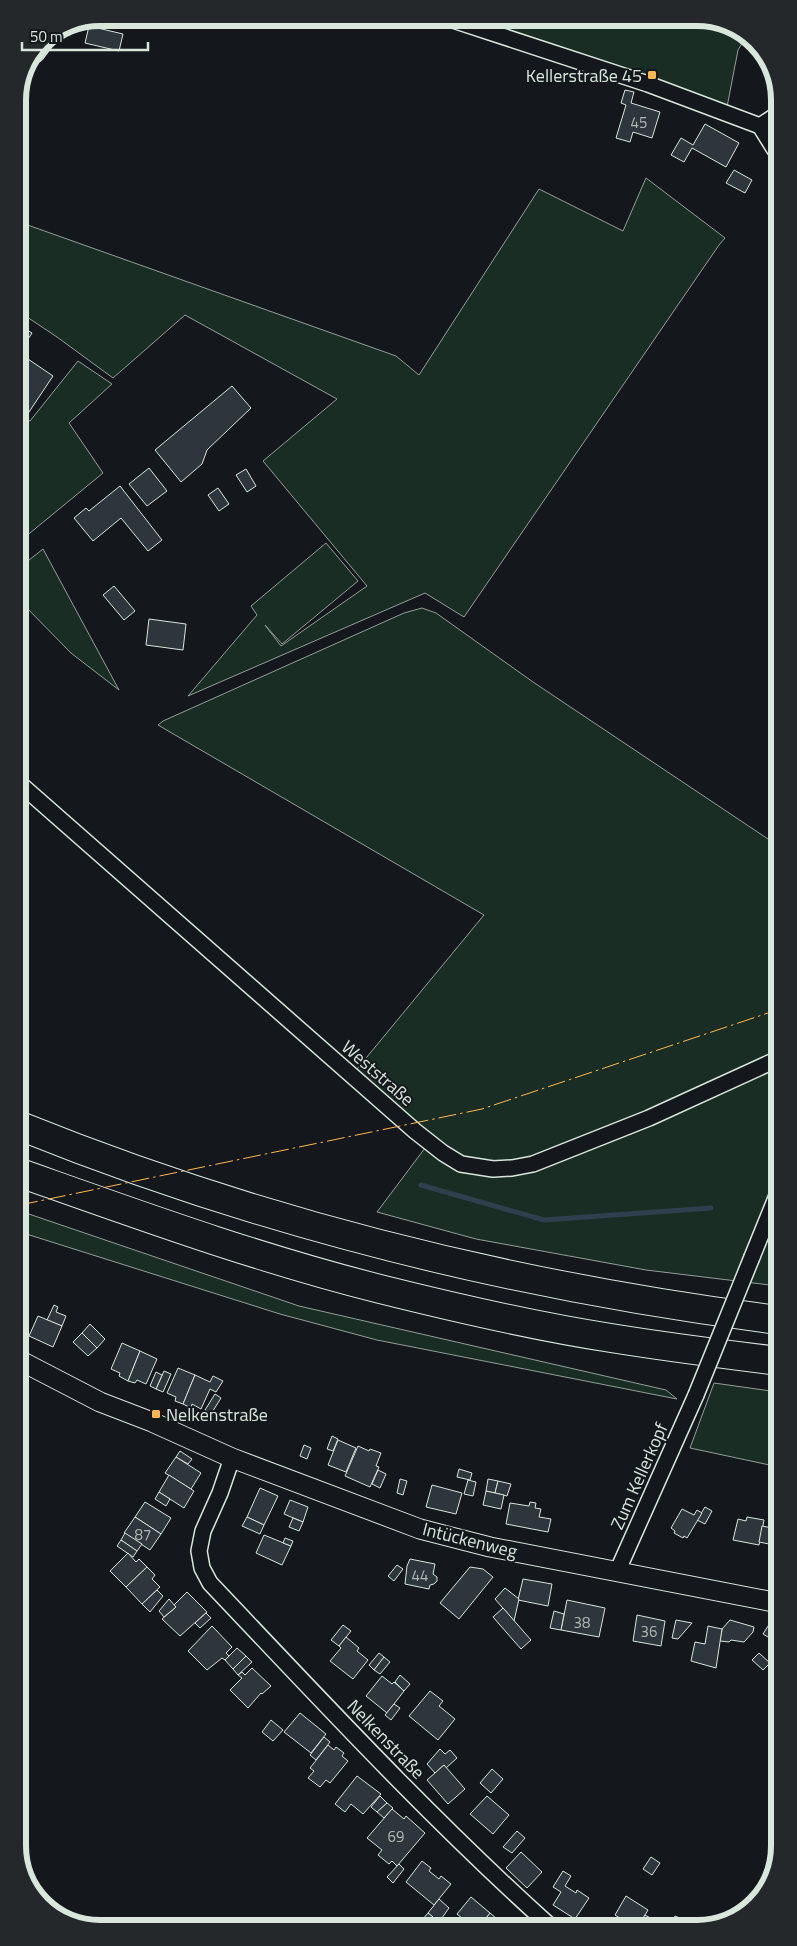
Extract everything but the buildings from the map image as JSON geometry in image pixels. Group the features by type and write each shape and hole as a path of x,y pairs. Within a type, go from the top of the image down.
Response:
{"highway":[{"path":"26,1128 131,1169 301,1223 402,1251 498,1273 604,1293 708,1311 771,1319"},
{"path":"26,1175 280,1262 379,1289 489,1315 609,1338 771,1360"}],"street":[{"path":"471,26 648,84 760,126 771,144"},
{"path":"760,126 771,119"},
{"name":"Weststraße","path":"26,789 415,1131 443,1153 461,1164 493,1169 533,1164 649,1118 771,1063"},
{"name":"Zum Kellerkopf","path":"617,1572 696,1395 771,1210"},
{"name":"Intückenweg","path":"26,1364 100,1402 232,1458 420,1529 490,1547 771,1602"},
{"name":"Nelkenstraße","path":"232,1458 220,1493 203,1531 199,1551 202,1568 210,1583 421,1803 493,1875 543,1920"}],"green space":[{"path":"488,26 701,26 720,30 743,42 738,50 727,107"},
{"path":"646,178 725,238 464,617 425,593 188,696 257,615 251,606 326,543 358,581 282,644 265,625 281,646 367,586 263,461 337,399 185,315 113,378 26,316 26,224 396,356 419,375 539,189 623,231"},
{"path":"78,361 112,384 69,423 103,473 26,536 26,419 30,421"},
{"path":"43,549 119,690 71,653 26,607 26,562"},
{"path":"422,608 436,613 533,682 771,841 771,1058 649,1112 531,1158 503,1163 473,1159 454,1152 436,1141 402,1113 357,1069 484,915 158,725 163,721 404,613"},
{"path":"771,1066 771,1285 646,1270 476,1239 377,1212 425,1148 496,1175"},
{"path":"26,1213 299,1306 666,1390 677,1399 377,1340 280,1314 26,1234"},
{"path":"714,1383 771,1391 771,1465 690,1448"}],"waterway":[{"path":"421,1185 544,1220 711,1208"}],"power":[{"path":"26,1204 482,1109 771,1012"}],"place":[{"name":"Kellerstraße 45","path":"652,75"},
{"name":"Nelkenstraße","path":"156,1414"}]}
